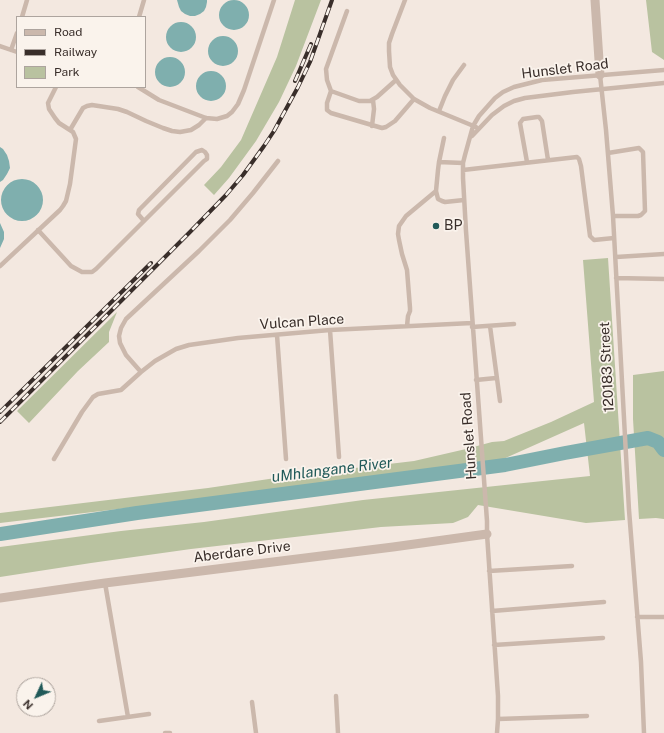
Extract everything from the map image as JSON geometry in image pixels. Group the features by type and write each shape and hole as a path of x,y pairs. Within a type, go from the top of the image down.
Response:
{"street":[{"name":"120183 Street","path":"595,0 600,75"},
{"name":"Aberdare Drive","path":"0,598 487,534"}],"lane":[{"path":"22,16 27,0"},
{"path":"139,16 144,0"},
{"path":"140,88 160,100 206,118 217,119 227,116 238,104 244,90 274,0"},
{"path":"405,0 392,34 388,51 390,67 396,80 414,99 430,108 480,128"},
{"path":"347,11 326,68 330,92 326,108 328,111 382,128 389,126 395,121 414,99"},
{"path":"11,50 16,36"},
{"path":"0,46 16,52"},
{"path":"439,111 453,80 464,65"},
{"name":"Hunslet Road","path":"497,733 498,719 487,521 464,200 463,163 465,155 473,126 479,116 491,102 503,92 514,87 542,80 664,70"},
{"name":"120183 Street","path":"600,75 616,258 627,473 644,733"},
{"path":"330,92 367,102 373,100 396,80"},
{"name":"Hunslet Road","path":"470,138 492,115 514,101 543,95 664,83"},
{"path":"0,266 60,210 66,201 70,184 76,139 73,132 59,123 49,109 48,103 56,88"},
{"path":"372,126 374,110 373,100"},
{"path":"70,130 83,108 92,105 122,110 163,128 180,132 191,130 206,118"},
{"path":"527,162 520,123 523,119 537,117 539,117 542,121 548,160"},
{"path":"444,138 438,170 436,191 438,199 445,202 464,200"},
{"path":"608,153 639,148 643,152 644,211 638,216 613,216"},
{"path":"38,230 71,266 82,272 92,272 96,269 144,221 204,161 207,159 205,152 202,150 196,152 139,210 138,214 144,221"},
{"path":"463,170 577,157 581,166 590,236 594,240 614,238"},
{"path":"141,372 126,354 120,343 119,336 121,328 126,319 230,220 278,161"},
{"path":"439,162 463,163"},
{"path":"407,326 410,308 407,270 398,234 399,226 406,216 436,191"},
{"path":"616,258 664,254"},
{"path":"616,278 664,278"},
{"name":"Vulcan Place","path":"54,459 82,412 93,397 98,394 121,390 141,372 160,358 176,349 189,345 238,338 330,330 407,326 490,326 514,324"},
{"path":"490,326 500,402"},
{"path":"330,330 340,457"},
{"path":"277,335 286,459"},
{"path":"476,380 496,378"},
{"path":"489,571 572,566"},
{"path":"105,583 128,717"},
{"path":"492,611 604,602"},
{"path":"637,617 664,617"},
{"path":"494,645 603,638"},
{"path":"336,696 338,733"},
{"path":"252,702 256,733"},
{"path":"99,721 149,714"},
{"path":"498,719 587,716"},
{"path":"165,733 170,733"}],"green space":[{"path":"295,0 321,0 296,66 279,102 256,141 229,178 214,195 204,185 221,167 241,140 277,57"},
{"path":"646,0 664,0 664,60 652,52"},
{"path":"608,258 625,520 586,523 478,505 468,517 453,523 381,527 191,549 0,577 0,547 204,522 363,500 590,476 584,423 501,460 254,493 0,523 0,513 414,461 492,442 504,441 551,422 594,402 583,260"},
{"path":"117,312 109,332 109,342 78,371 29,423 17,411"},
{"path":"664,371 664,519 639,519 633,419 633,375"}],"water":[{"path":"177,0 207,0 207,2 204,11 195,16 190,16 181,11"},
{"path":"234,0 245,4 249,15 245,26 234,30 223,26 219,15 223,4"},
{"path":"181,22 192,26 196,37 192,48 181,52 170,48 166,37 170,26"},
{"path":"223,36 234,40 238,51 234,62 223,66 212,62 208,51 212,40"},
{"path":"170,57 181,61 185,72 181,83 170,87 159,83 155,72 159,61"},
{"path":"211,71 222,75 226,86 222,97 211,101 200,97 196,86 200,75"},
{"path":"0,147 7,155 10,168 3,180 0,182"},
{"path":"18,179 26,179 34,182 40,188 43,200 40,212 34,218 26,221 18,221 10,218 4,212 1,204 1,196 4,188 10,182"},
{"path":"0,223 4,232 4,239 0,248"}],"waterway":[{"name":"uMhlangane River","path":"0,534 137,513 505,465 648,438 658,442 664,450"}],"railway":[{"path":"0,422 189,233 243,175 274,131 298,87 310,62 332,0"},
{"path":"295,81 311,44"},
{"path":"0,412 151,263"}],"place":[{"name":"BP","path":"436,226"}]}
